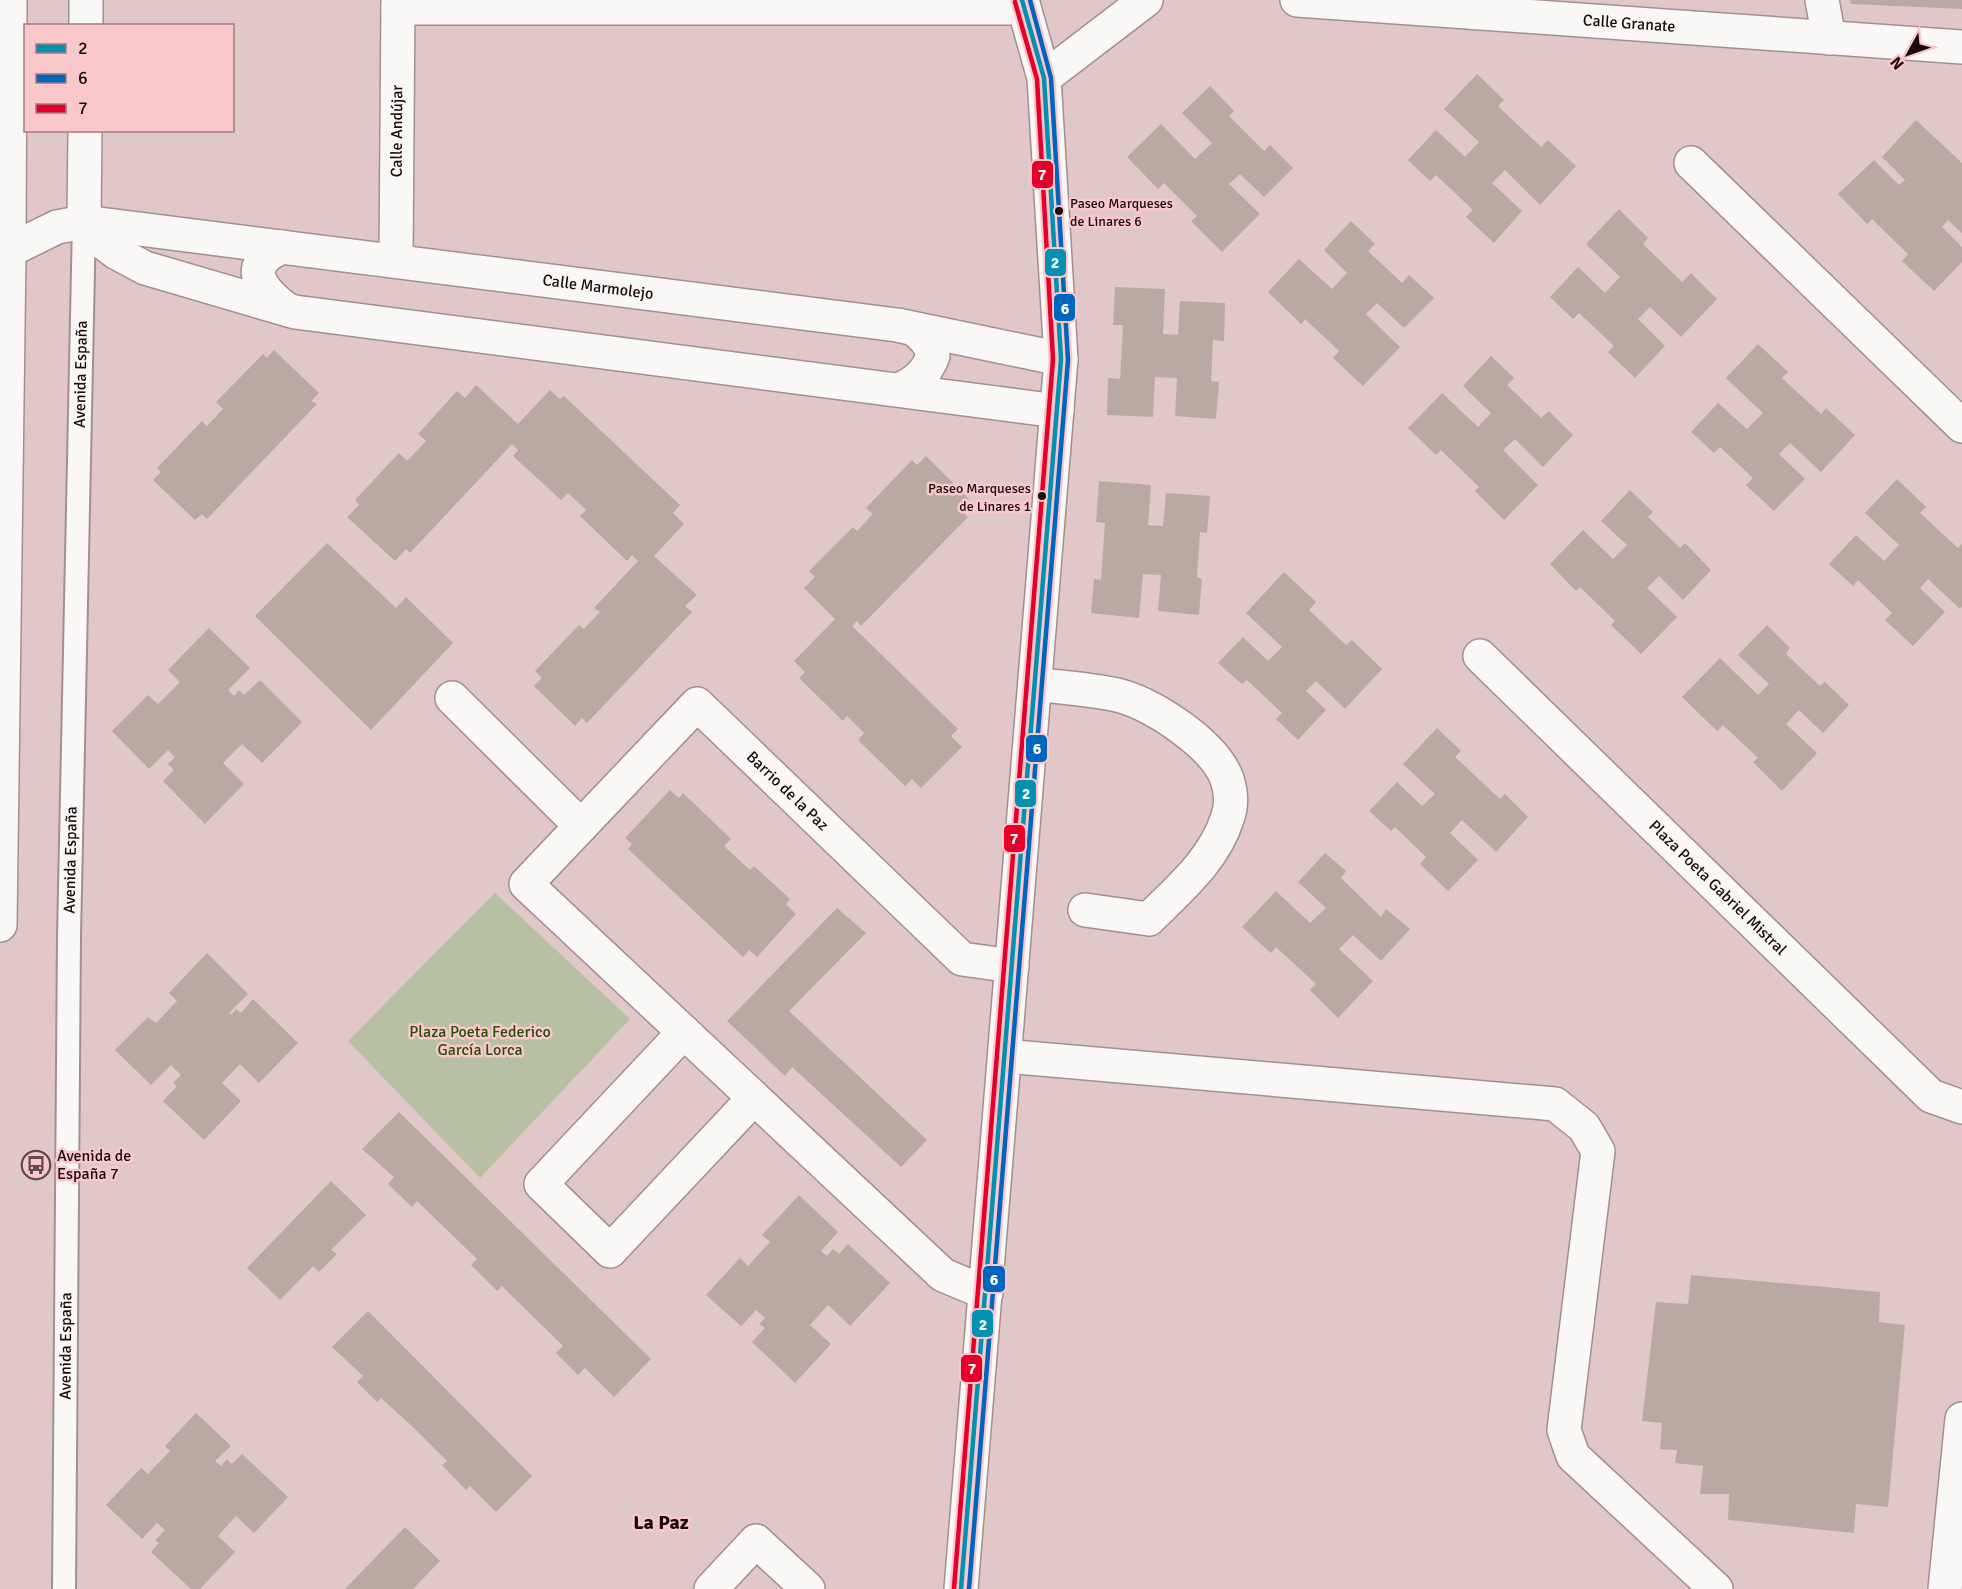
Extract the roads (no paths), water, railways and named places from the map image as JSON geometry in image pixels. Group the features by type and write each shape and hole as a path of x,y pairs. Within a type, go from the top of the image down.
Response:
{"street":[{"path":"0,925 5,253 10,0"},
{"path":"86,0 86,24"},
{"path":"1044,78 1146,0"},
{"name":"Calle Granate","path":"1297,0 1463,6 1828,38 1962,47"},
{"path":"1822,0 1828,38"},
{"path":"398,4 1023,4 1044,78 1061,359 961,1589"},
{"name":"Calle Andújar","path":"396,261 398,4"},
{"name":"Avenida España","path":"84,222 85,132"},
{"path":"1691,163 1962,426"},
{"path":"84,222 117,253 145,268 295,312 1057,411"},
{"name":"Calle Marmolejo","path":"5,253 57,227 84,222 914,329 1061,359"},
{"path":"282,247 264,256 258,270 267,293 286,309"},
{"path":"899,390 913,384 921,377 933,356 932,348 926,339 914,329"},
{"name":"Plaza Poeta Gabriel Mistral","path":"1480,656 1931,1096 1962,1107"},
{"path":"1035,684 1107,693 1143,705 1169,720 1198,742 1224,773 1229,789 1229,814 1214,849 1185,883 1149,919 1085,910"},
{"path":"452,698 581,826"},
{"name":"Barrio de la Paz","path":"986,1293 943,1275 526,884 697,704 962,958 1012,966"},
{"path":"684,1032 541,1184 610,1251 754,1098"},
{"path":"1005,1056 1555,1104 1584,1126 1598,1151 1564,1430 1573,1456 1716,1589"},
{"path":"1945,1589 1962,1419"},
{"path":"711,1589 756,1541 808,1589"}],"lane":[{"name":"Avenida España","path":"64,1589 69,936 84,222"}],"place":[{"name":"Paseo Marqueses de Linares 6","path":"1059,211"},
{"name":"Paseo Marqueses de Linares 1","path":"1042,496"},
{"name":"Avenida de España 7","path":"36,1165"}],"district":[{"name":"La Paz","path":"661,1522"}],"park label":[{"name":"Plaza Poeta Federico García Lorca","path":"480,1041"}]}
